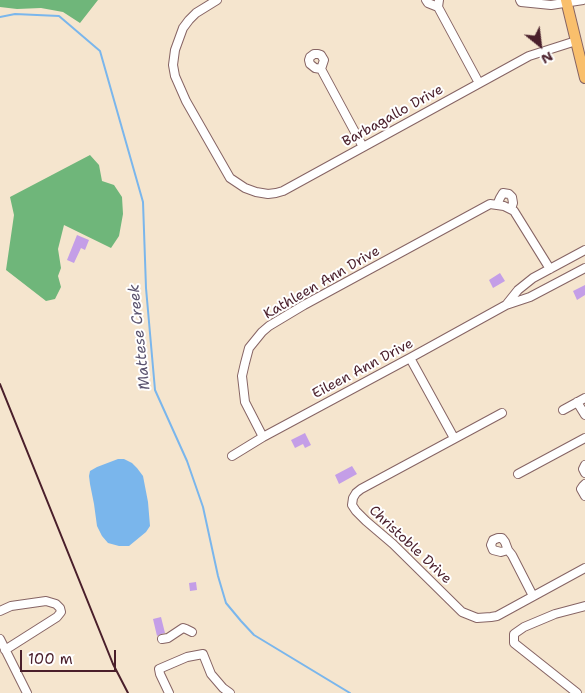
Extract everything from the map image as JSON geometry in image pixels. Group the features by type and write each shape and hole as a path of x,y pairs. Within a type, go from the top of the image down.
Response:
{"main road":[{"path":"567,2 585,78"}],"street":[{"name":"Barbagallo Drive","path":"217,0 196,13 189,20 179,37 173,65 175,76 186,101 225,172 234,182 245,188 268,194 276,193 529,56 576,41"},
{"path":"426,0 428,3 438,4 479,83"},
{"path":"520,0 522,2 551,5 583,0"},
{"path":"321,69 363,147"},
{"name":"Kathleen Ann Drive","path":"263,437 245,402 242,376 249,348 269,326 304,305 490,204 497,205 503,194 509,194 512,197 511,209 550,269"},
{"path":"497,205 511,209"},
{"name":"Eileen Ann Drive","path":"506,304 518,290 533,278 585,250"},
{"name":"Eileen Ann Drive","path":"232,456 263,437 506,304 530,297 585,268"},
{"path":"410,358 454,438"},
{"path":"563,410 581,400 585,416"},
{"name":"Christoble Drive","path":"502,413 362,489 356,493 352,504 366,521 462,612 476,618 496,616 585,568"},
{"path":"518,474 585,438"},
{"path":"585,465 583,469 585,473"},
{"path":"585,484 581,490 585,496"},
{"path":"508,550 534,596"},
{"path":"0,611 11,606 46,600 56,604 61,612 57,617 5,650"},
{"path":"578,693 514,643 514,634 524,627 555,614 585,606"},
{"path":"162,639 168,638 183,628 192,632"},
{"path":"0,639 27,693"},
{"path":"169,693 159,670 188,657 203,654 216,681 230,693"}],"green space":[{"path":"0,0 98,0 80,23 63,12 41,8 17,9 0,7"},
{"path":"90,155 99,165 102,181 114,185 122,197 123,214 119,236 111,248 64,225 58,249 61,268 58,276 61,287 55,299 46,301 6,270 14,215 10,197"}],"water":[{"path":"118,459 124,459 132,463 143,476 148,502 150,526 146,532 129,546 108,543 102,536 97,526 90,484 90,471"}],"building":[{"path":"77,235 89,240 85,250 81,248 74,263 67,260"},
{"path":"500,273 505,281 493,288 489,280"},
{"path":"585,285 585,295 577,300 573,291"},
{"path":"305,433 311,445 305,448 303,444 295,448 291,440"},
{"path":"352,466 357,474 339,484 335,475"},
{"path":"196,582 197,590 190,591 189,583"},
{"path":"161,617 165,633 157,636 153,619"}],"waterway":[{"name":"Mattese Creek","path":"0,17 15,14 59,16 100,51 143,202 146,288 155,390 187,461 203,507 226,603 254,635 350,693"}],"railway":[{"path":"0,384 113,664 128,693"}]}
